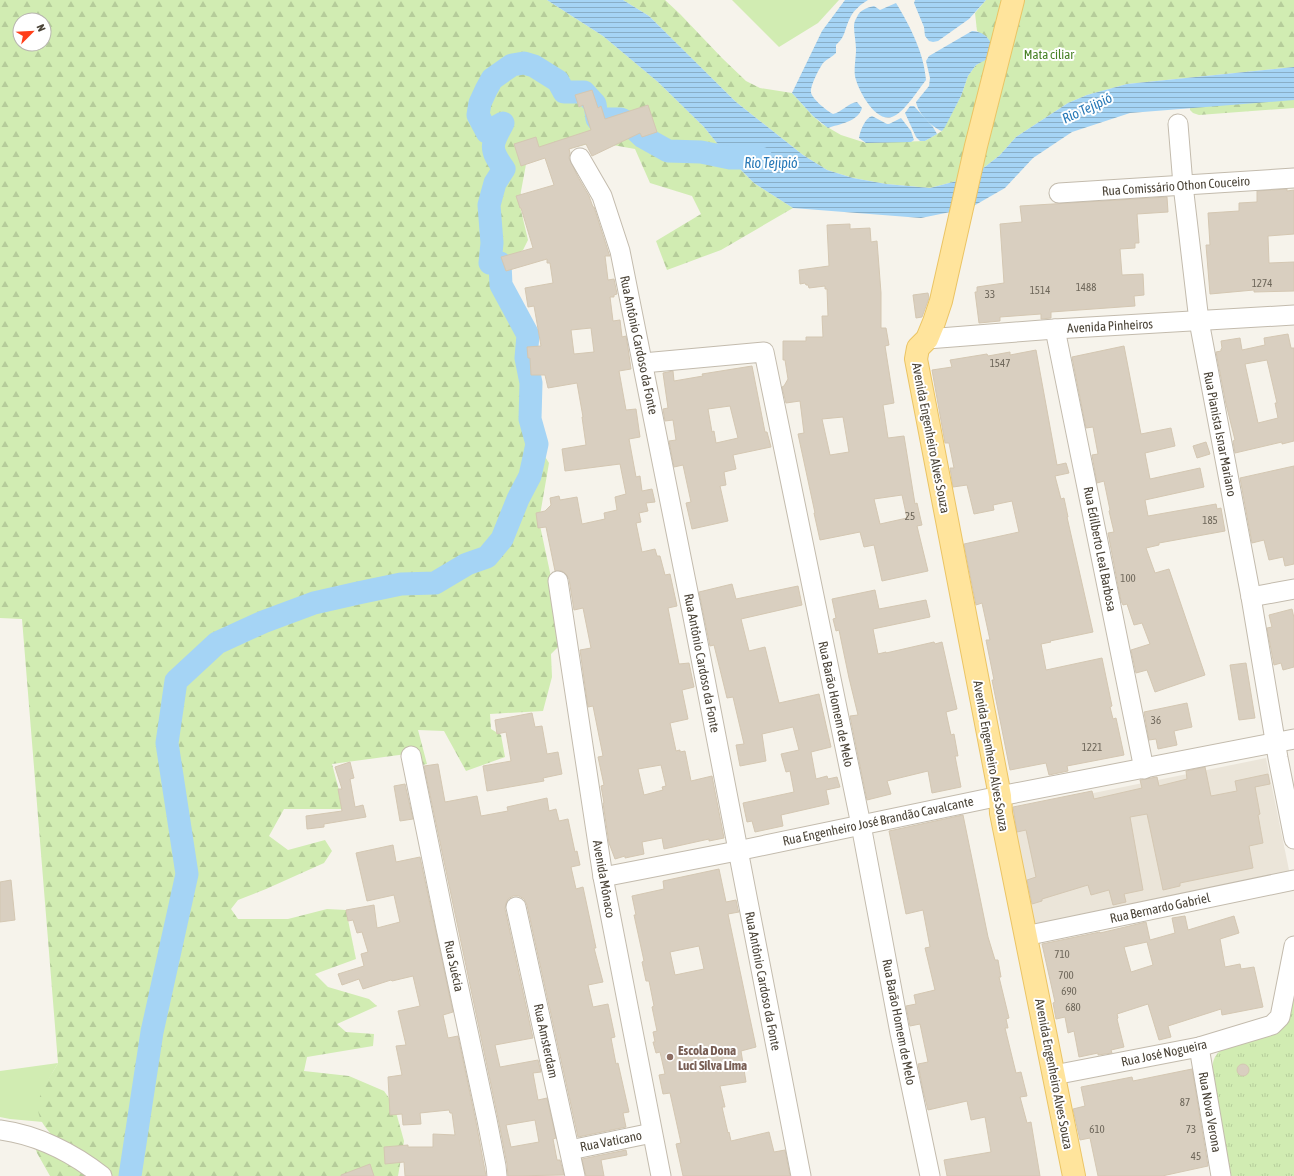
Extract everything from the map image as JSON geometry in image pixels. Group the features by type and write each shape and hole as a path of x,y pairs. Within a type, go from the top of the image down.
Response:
{"main road":[{"name":"Avenida Engenheiro Alves Souza","path":"1013,0 976,146 941,300 927,339 918,348 916,358 1000,796 1001,813 1074,1176"}],"street":[{"name":"Rua Pianista Isnar Mariano","path":"1178,124 1183,185 1199,321 1251,597 1294,839"},
{"name":"Rua Antônio Cardoso da Fonte","path":"580,158 602,196 620,251 801,1176"},
{"name":"Rua Comissário Othon Couceiro","path":"1059,193 1294,178"},
{"name":"Avenida Pinheiros","path":"927,339 1055,329 1294,315"},
{"name":"Rua Edilberto Leal Barbosa","path":"1055,329 1144,769"},
{"name":"Rua Barão Homem de Melo","path":"643,363 764,352 861,825 900,1033 930,1176"},
{"name":"Avenida Mônaco","path":"558,581 602,877 661,1176"},
{"path":"1251,597 1294,589"},
{"name":"Rua Engenheiro José Brandão Cavalcante","path":"602,877 737,851 1000,796 1294,739"},
{"name":"Rua Suécia","path":"411,756 446,928 488,1120 497,1176"},
{"name":"Rua Bernardo Gabriel","path":"1025,936 1294,880"},
{"name":"Rua Amsterdam","path":"516,907 575,1176"},
{"name":"Rua José Nogueira","path":"1054,1075 1199,1047 1272,1025 1280,1017 1294,946"},
{"name":"Rua Nova Verona","path":"1199,1047 1221,1176"},
{"path":"0,1130 38,1138 73,1156 102,1176"},
{"name":"Rua Vaticano","path":"570,1150 652,1133"}],"shaded area":[{"path":"1266,758 1290,875 1029,928 1005,811"}],"green space":[{"path":"0,0 547,0 603,36 658,82 704,127 729,158 754,183 793,208 721,250 667,270 656,241 701,214 692,196 650,183 635,149 596,142 527,159 519,202 528,240 523,250 501,263 501,285 528,335 526,358 531,383 530,419 537,444 549,463 539,521 551,577 561,644 551,654 552,677 543,711 490,714 491,729 501,735 505,757 466,771 444,731 418,730 427,764 418,766 414,753 332,764 344,809 284,809 269,836 288,850 325,840 332,851 324,863 238,900 231,909 238,919 288,919 327,909 346,910 356,959 315,974 328,987 369,999 377,1006 337,1024 346,1032 374,1034 373,1046 307,1057 304,1071 349,1076 384,1091 394,1105 404,1141 398,1176 50,1176 37,1153 34,1144 50,1133 40,1118 38,1108 44,1088 58,1063 22,619 0,618"},
{"name":"Mata ciliar","path":"623,0 665,0 746,81 760,88 792,93 822,124 841,135 866,143 925,141 942,131 961,96 968,76 993,47 987,37 977,31 975,13 986,0 1294,0 1294,67 1127,84 1087,95 1068,103 1016,137 1000,155 972,177 930,188 886,184 853,178 827,170 803,155 736,102 649,16"},
{"path":"732,0 839,0 818,23 779,47"},
{"path":"1294,91 1294,108 1199,115 1190,110 1190,104"},
{"path":"1294,974 1294,1176 1231,1176 1213,1075 1213,1061 1215,1056 1220,1051 1236,1044 1258,1038"},
{"path":"58,1063 45,1086 39,1114 43,1122 0,1117 0,1071"}],"water":[{"name":"Rio Tejipió","path":"547,0 623,0 649,16 736,102 803,155 827,170 853,178 886,184 930,188 972,177 1000,155 1016,137 1068,103 1087,95 1127,84 1294,67 1294,100 1130,113 1072,132 1033,158 1005,188 970,208 921,218 793,208 754,183 729,158 704,127 658,82 603,36"},
{"path":"845,0 868,0 851,15 843,36 836,45 836,53 822,65 814,81 811,92 816,101 833,114 857,102 862,108 860,113 852,119 843,124 828,128 813,116 792,93 822,31"},
{"path":"915,0 986,0 969,19 938,41 933,42 929,41 925,36 924,27 914,3"},
{"path":"896,3 916,40 925,70 926,80 903,110 888,118 881,116 870,106 861,92 856,80 854,25 858,15 864,10 874,6 880,10"},
{"path":"972,31 982,33 988,39 992,46 993,56 976,65 968,76 961,96 942,131 926,119 919,111 916,102 929,86 930,78 926,61 929,56"},
{"path":"910,106 914,106 933,127 937,134 925,141 920,141 916,137 905,113"},
{"path":"872,116 887,124 901,118 911,131 914,140 911,142 866,143 859,138 865,122"}],"building":[{"path":"592,90 598,108 601,106 605,119 648,105 657,132 642,137 640,133 592,156 586,144 569,149 569,158 594,207 610,256 605,256 608,280 614,279 617,294 614,295 614,297 610,297 613,321 620,320 622,337 626,336 631,369 619,371 626,410 636,409 640,437 629,439 636,477 640,476 642,491 652,489 655,502 646,503 648,511 639,513 641,522 636,523 642,552 655,549 657,556 660,556 665,575 670,574 677,606 668,608 679,664 689,663 694,687 682,690 688,719 670,723 676,751 685,751 691,781 712,776 724,838 709,841 709,839 664,849 662,838 642,842 644,854 625,858 625,856 615,859 609,843 601,786 604,785 598,757 603,756 593,706 588,707 580,650 591,648 583,608 574,610 569,579 562,571 555,571 546,527 538,528 536,513 545,511 551,505 550,498 559,496 560,500 577,497 582,524 605,519 604,513 617,510 615,497 626,494 620,464 565,471 562,449 586,445 577,383 548,388 545,375 531,375 530,358 528,358 527,347 541,346 534,306 528,307 525,288 553,283 550,263 547,263 547,259 506,271 501,257 533,248 516,196 554,185 545,158 521,166 514,144 536,137 539,147 591,130 583,105 579,107 575,95","holes":["591,328 594,352 574,354 571,330","661,765 666,786 662,787 663,790 644,795 638,769"]},
{"path":"1287,189 1287,191 1294,190 1294,234 1268,236 1269,263 1294,262 1294,291 1254,292 1254,290 1210,294 1206,245 1210,245 1208,213 1239,211 1239,203 1257,202 1257,191"},
{"path":"1167,197 1168,212 1137,214 1139,243 1135,243 1135,248 1120,249 1122,275 1143,274 1144,295 1134,296 1135,306 1051,312 1051,318 1041,319 1041,314 1000,317 1000,321 979,323 975,292 977,292 977,287 1004,283 1000,224 1022,222 1020,206"},
{"path":"850,224 850,229 870,228 871,242 877,241 881,293 881,328 886,328 889,345 885,346 894,403 883,405 888,438 904,436 915,504 917,503 922,525 917,526 928,571 882,581 874,545 864,547 860,532 820,540 798,434 804,433 800,401 786,403 782,387 788,379 785,360 783,360 783,341 806,341 806,337 823,337 822,316 828,316 827,289 825,289 825,286 809,288 805,283 800,284 799,270 829,266 827,225","holes":["843,417 849,452 830,455 822,419","902,495 907,518 880,524 874,499"]},
{"path":"928,293 929,298 922,317 916,318 913,295"},
{"path":"1288,334 1291,348 1294,348 1294,441 1282,444 1282,442 1235,453 1233,441 1235,440 1216,352 1221,351 1221,341 1240,338 1242,350 1265,345 1264,338","holes":["1267,360 1277,403 1275,403 1278,418 1258,423 1245,364"]},
{"path":"1124,346 1141,434 1171,428 1175,446 1145,453 1150,479 1200,468 1204,487 1145,500 1148,516 1216,504 1217,509 1221,508 1225,531 1159,543 1159,545 1146,548 1155,573 1169,569 1205,675 1155,692 1147,670 1136,673 1131,650 1150,644 1142,623 1134,625 1127,604 1123,605 1121,601 1108,533 1114,532 1110,510 1104,481 1097,483 1092,455 1098,454 1093,427 1086,428 1072,357"},
{"path":"1036,350 1057,465 1066,463 1069,473 1055,476 1061,499 1064,498 1093,632 1041,644 1046,670 1102,658 1112,706 1110,707 1113,719 1116,718 1124,755 1067,766 1068,771 1049,775 1046,763 1010,770 992,680 994,680 986,640 990,640 982,603 976,605 964,544 1019,532 1012,501 993,505 994,510 974,514 967,485 953,487 950,468 954,468 949,443 945,443 932,370 952,367 950,360 1010,352 1010,355"},
{"path":"752,366 765,432 767,432 771,447 733,455 736,469 724,472 726,485 720,486 728,521 692,529 686,503 691,502 683,465 674,467 669,441 676,440 673,420 665,421 663,409 668,408 663,373 673,371 674,381 703,376 702,374","holes":["730,406 738,438 716,443 714,431 712,432 708,409"]},
{"path":"1206,442 1210,454 1197,458 1193,446"},
{"path":"1294,466 1294,564 1285,566 1283,557 1269,560 1264,540 1252,543 1240,478"},
{"path":"732,584 736,599 798,586 802,605 741,619 749,651 765,647 779,703 819,694 831,747 811,752 816,779 827,776 828,779 837,777 840,787 826,790 829,804 781,815 783,826 755,832 752,821 747,822 743,803 794,792 790,771 786,772 781,754 799,750 793,727 762,734 766,761 740,766 736,745 744,744 733,697 727,698 714,645 710,646 699,592"},
{"path":"875,590 879,609 926,600 930,617 873,629 878,654 934,642 935,644 942,642 957,709 946,712 951,735 954,734 958,756 955,756 961,787 932,793 928,771 887,781 891,794 867,800 850,716 858,715 839,630 836,631 833,619 836,618 832,599"},
{"path":"1292,609 1294,618 1294,667 1283,670 1281,663 1274,665 1267,628 1272,627 1269,615"},
{"path":"1246,663 1255,718 1239,720 1230,665"},
{"path":"1187,703 1192,727 1174,731 1177,745 1158,749 1156,739 1149,740 1144,712"},
{"path":"532,713 535,727 542,726 547,754 558,752 562,774 543,778 544,781 487,791 483,766 511,761 506,732 497,734 495,720"},
{"path":"350,762 354,778 350,779 355,807 363,805 366,817 324,824 324,827 307,829 306,816 342,811 338,789 342,789 335,767"},
{"path":"438,764 445,802 477,796 481,816 508,811 507,807 547,798 549,811 556,809 559,821 568,819 575,852 577,851 580,865 571,867 576,889 583,887 596,948 594,948 603,982 588,985 593,1007 608,1004 615,1037 611,1038 616,1064 618,1063 629,1112 623,1113 626,1127 578,1137 527,905 524,899 519,896 513,896 508,899 505,909 533,1038 495,1045 500,1067 538,1060 541,1072 533,1073 538,1100 547,1098 556,1138 553,1139 557,1160 560,1160 564,1175 508,1176 498,1118 424,766","holes":["535,1120 539,1142 511,1147 506,1125"]},
{"path":"1205,767 1211,796 1237,791 1235,781 1268,774 1270,784 1255,787 1263,843 1249,846 1253,868 1180,883 1180,886 1163,890 1147,814 1130,817 1143,890 1124,894 1126,902 1113,905 1109,890 1091,895 1088,885 1042,899 1042,901 1032,904 1027,880 1036,877 1026,830 1017,832 1013,807 1092,791 1094,799 1142,788 1140,780 1157,777 1159,786 1187,779 1186,771"},
{"path":"405,784 413,819 400,821 394,786"},
{"path":"963,815 988,937 995,960 998,960 1001,977 999,977 1009,1018 1006,1019 1008,1028 1005,1028 1016,1073 1021,1072 1027,1096 1020,1097 1027,1123 1031,1122 1040,1176 947,1176 944,1160 991,1152 985,1117 971,1120 967,1101 928,1110 923,1090 918,1064 928,1062 920,1024 910,1026 906,1006 916,1004 914,995 935,990 925,948 930,947 923,910 906,914 889,831"},
{"path":"393,845 396,862 420,857 453,1012 443,1015 448,1038 458,1036 486,1176 405,1176 404,1162 385,1164 384,1147 408,1145 408,1147 433,1147 433,1134 455,1135 452,1113 450,1113 449,1110 420,1113 421,1124 403,1125 402,1114 390,1115 388,1077 402,1075 396,1046 406,1045 398,1011 420,1006 413,976 391,980 363,989 359,979 342,985 338,974 364,966 361,954 368,952 362,932 357,933 353,920 348,921 346,910 374,905 377,928 400,922 394,895 367,901 356,853"},
{"path":"719,869 726,902 736,900 739,912 728,914 756,1047 741,1051 746,1082 720,1086 725,1107 722,1107 731,1141 769,1132 774,1152 785,1150 790,1176 683,1176 676,1144 681,1143 670,1093 663,1094 659,1075 665,1074 660,1052 656,1053 653,1042 655,1042 653,1032 657,1031 652,1007 654,1006 649,981 646,981 642,962 644,961 634,915 636,915 632,896 664,889 663,881","holes":["699,946 704,969 675,975 670,952"]},
{"path":"11,880 15,920 0,922 0,882"},
{"path":"1185,916 1188,930 1234,916 1239,933 1220,939 1225,967 1240,964 1241,969 1254,967 1263,1007 1222,1015 1221,1009 1168,1026 1171,1037 1159,1040 1148,1004 1117,1014 1124,1047 1111,1050 1112,1053 1098,1055 1098,1053 1079,1057 1074,1031 1068,1033 1065,1017 1056,1019 1053,1003 1055,1002 1042,944 1100,933 1146,922 1150,940 1175,933 1172,918","holes":["1147,942 1153,965 1131,972 1124,947"]},
{"path":"1243,1064 1247,1066 1249,1070 1247,1074 1243,1076 1239,1074 1237,1070 1239,1066"},
{"path":"1192,1069 1208,1166 1162,1176 1098,1176 1090,1138 1080,1140 1073,1109 1085,1106 1081,1087 1132,1077 1133,1081"},
{"path":"626,1150 627,1155 601,1160 604,1176 586,1176 582,1159"},
{"path":"370,1164 374,1176 341,1176 341,1175"}],"waterway":[{"path":"130,1176 152,1032 187,874 167,743 176,681 217,643 263,622 314,603 358,593 401,584 435,583 467,564 487,557 502,539 518,499 530,476 537,444 530,419 531,383 526,358 528,335 501,285 500,263 490,263 492,243 489,205 495,183 504,169 496,156 493,146 503,123 487,132 478,115 480,103 492,79 512,65 524,63 534,66 558,81 564,92 584,92 595,104 597,119 621,119 628,123 643,137 668,151 701,152 730,158 761,158"}],"place":[{"name":"Escola Dona Luci Silva Lima","path":"670,1057"}]}
